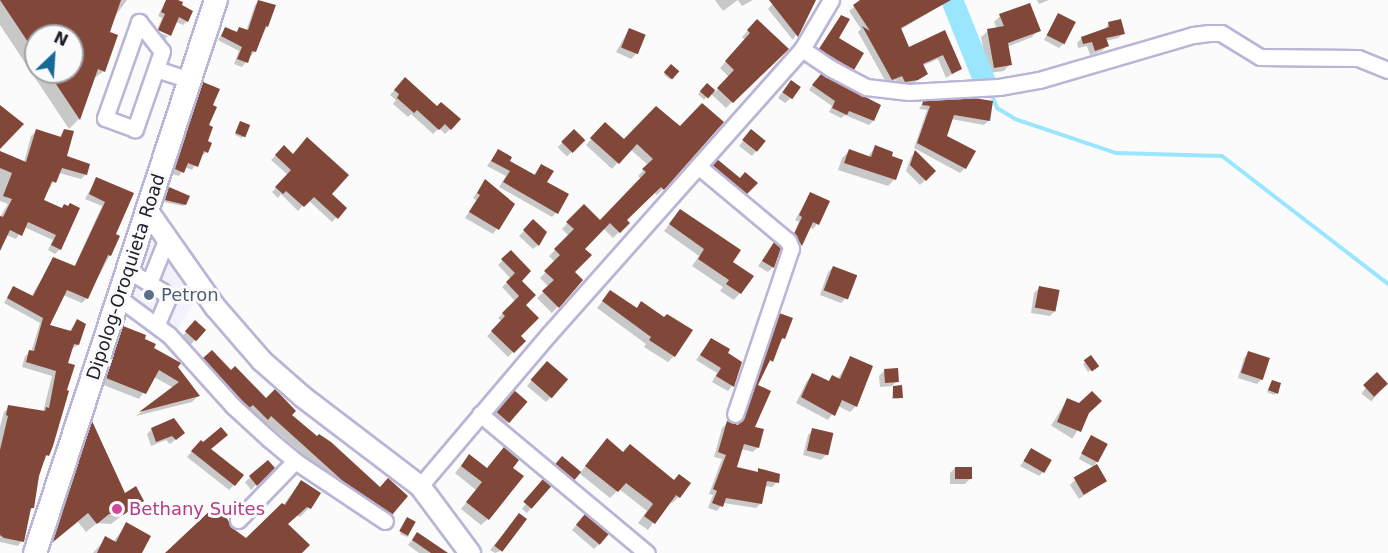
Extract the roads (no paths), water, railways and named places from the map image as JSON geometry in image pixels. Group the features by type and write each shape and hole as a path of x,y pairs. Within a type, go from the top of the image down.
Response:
{"highway":[{"name":"Dipolog-Oroquieta Road","path":"35,553 216,0"}],"main road":[{"path":"147,210 222,316 262,361 303,397 420,486 470,553"}],"street":[{"path":"420,486 480,414 802,48 831,0"},
{"path":"139,22 162,51 156,69 135,129 105,118 139,22"},
{"path":"802,48 847,79 883,91 999,87 1039,80 1193,35 1209,33 1221,33 1232,38 1243,48 1260,57 1358,58 1388,70"},
{"path":"156,69 190,80"},
{"path":"698,166 788,242 791,248 735,414"},
{"path":"149,283 167,238"},
{"path":"128,270 168,298 157,324"},
{"path":"119,298 157,324 241,413 295,461 385,521"},
{"path":"480,414 647,553"},
{"path":"238,520 295,461"}],"waterway":[{"path":"952,0 985,82"},
{"path":"993,98 997,108 1015,119 1116,153 1222,156 1388,284"}],"place":[{"name":"Petron","path":"149,295"},
{"name":"Bethany Suites","path":"117,509"}]}
